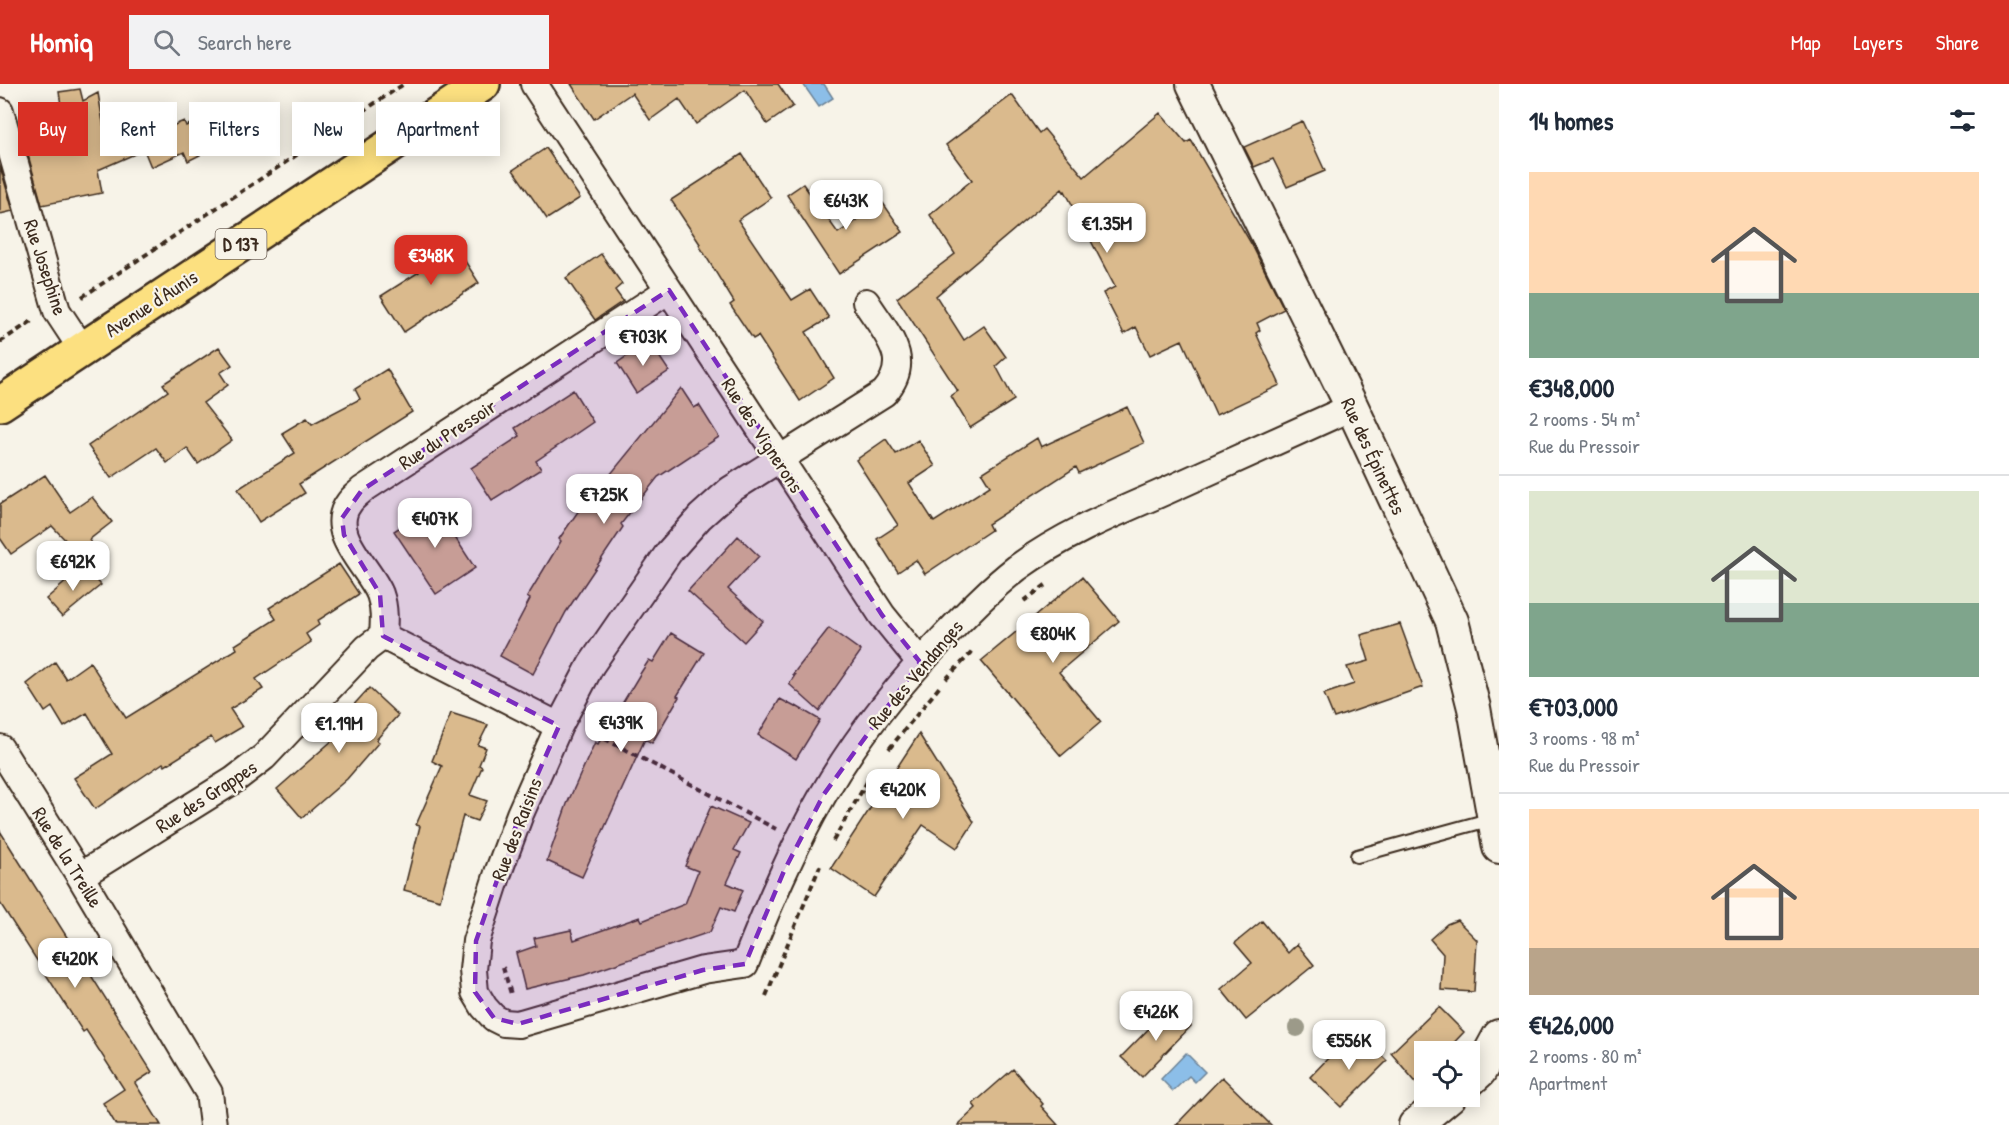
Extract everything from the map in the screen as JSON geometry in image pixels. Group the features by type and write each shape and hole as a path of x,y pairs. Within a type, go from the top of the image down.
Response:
{"main road":[{"name":"Avenue d'Aunis","path":"0,377 442,84"},
{"name":"Avenue d'Aunis","path":"0,404 69,331 483,84"}],"street":[{"name":"Rue des Vignerons","path":"534,84 882,615 920,662"},
{"name":"Rue des Épinettes","path":"1193,84 1352,407 1452,621 1474,708 1496,833"},
{"name":"Rue Josephine","path":"0,111 69,331"},
{"name":"Rue du Pressoir","path":"383,636 384,614 380,594 369,574 351,550 344,535 342,518 348,504 362,490 669,290"},
{"name":"Rue des Raisins","path":"745,964 703,970 518,1024 504,1023 494,1018 484,1007 475,992 473,970 476,941 498,873 520,814 559,726 591,665 669,552 700,517 730,490 884,393 892,384 897,374 898,360 894,346 866,303"},
{"name":"Rue des Vendanges","path":"745,964 798,841 824,794 856,746 920,662 964,616 1016,569 1056,543 1112,515 1352,407"},
{"path":"383,636 559,726"},
{"name":"Rue des Grappes","path":"80,876 234,780 264,757 368,648 383,636"},
{"name":"Rue de la Treille","path":"0,748 80,876 209,1093 213,1125"},
{"path":"1480,1071 1499,1036"},
{"path":"1415,1125 1437,1107"}],"lane":[{"path":"1357,856 1496,833"}],"path":[{"path":"0,342 32,321 69,331 84,296 404,84"},
{"path":"1017,606 1052,581"},
{"path":"886,753 942,684 979,645"},
{"path":"559,726 580,726 825,854"},
{"path":"766,996 825,854 873,772"},
{"path":"771,840 776,829"},
{"path":"476,941 496,947 514,1001"}],"highlighted area":[{"path":"669,290 882,615 920,662 824,794 784,871 745,964 703,970 518,1024 494,1018 475,992 476,941 520,814 559,726 383,636 380,594 344,535 342,518 362,490"}],"water":[{"path":"803,84 824,84 833,98 819,107"},
{"path":"1186,1053 1205,1072 1195,1082 1189,1076 1173,1091 1161,1079"}],"building":[{"path":"571,84 778,84 793,106 767,124 745,90 696,124 679,99 650,120 632,93 594,119"},
{"path":"80,89 83,101 98,93 100,156 130,156 98,170 102,193 42,205 28,156 88,156 88,102 61,102 59,92"},
{"path":"1012,95 1039,133 1044,129 1084,177 1160,113 1186,143 1191,140 1252,245 1284,309 1257,323 1260,330 1256,333 1280,385 1216,415 1182,340 1150,355 1136,327 1124,334 1103,293 1115,287 1062,189 936,296 964,340 984,326 1006,357 996,366 1014,400 970,428 951,396 958,391 897,298 955,254 930,215 972,180 946,145"},
{"path":"184,121 186,126 189,125 189,156 198,156 188,161 184,152 177,155 177,124"},
{"path":"1302,121 1325,171 1287,187 1273,159 1254,167 1244,147"},
{"path":"546,148 580,198 547,219 513,170"},
{"path":"742,154 771,198 738,220 792,300 810,289 829,318 806,332 834,378 800,401 758,336 753,339 730,305 734,302 671,200"},
{"path":"146,156 175,156 151,167"},
{"path":"0,166 13,211 0,214"},
{"path":"803,184 838,233 883,203 903,232 839,274 787,195"},
{"path":"451,239 479,283 404,332 381,296 419,272 413,264"},
{"path":"601,254 622,284 615,290 623,301 595,320 566,278"},
{"path":"649,341 669,371 636,393 617,363"},
{"path":"219,347 232,365 220,373 228,385 203,403 232,440 198,464 187,448 167,463 156,448 111,478 88,446 168,391 163,384"},
{"path":"387,369 412,412 299,484 305,493 259,522 238,489 295,453 282,433 307,418 312,424 360,399 355,389"},
{"path":"681,388 694,408 699,405 719,437 658,477 621,524 623,527 566,612 533,674 500,656 530,599 527,597 561,541 559,539 586,500 588,502"},
{"path":"573,390 593,422 536,461 541,469 492,500 471,468 520,436 515,428"},
{"path":"1127,407 1144,443 1079,473 1076,467 988,524 991,530 925,574 916,560 898,572 877,539 898,525 856,460 886,439 896,454 918,440 935,466 909,483 934,522 990,486 982,473 1037,438 1041,447"},
{"path":"45,475 70,512 92,497 112,522 89,540 103,561 93,569 52,526 11,554 0,538 0,504"},
{"path":"434,505 475,568 436,594 394,531"},
{"path":"738,536 759,556 728,589 763,621 744,642 688,591"},
{"path":"339,564 359,594 317,621 319,625 306,634 311,642 256,679 263,689 230,709 242,727 215,743 211,737 165,766 163,763 95,809 74,778 112,754 87,713 64,727 52,707 45,712 27,684 55,662 66,679 90,662 126,718 237,649 235,645 276,619 269,608"},
{"path":"84,566 101,585 62,617 46,599"},
{"path":"1082,577 1119,621 1059,672 1101,722 1061,756 981,661"},
{"path":"1400,624 1423,687 1334,718 1324,694 1354,684 1347,667 1369,661 1361,635"},
{"path":"829,628 861,651 819,711 789,684 795,675 793,674"},
{"path":"671,633 704,653 677,696 679,697 652,743 645,739 582,877 547,861 567,804 595,742 598,744 649,660 653,662"},
{"path":"369,688 398,715 376,740 379,742 347,779 302,818 277,789 334,739 328,733"},
{"path":"780,699 820,720 796,759 758,735"},
{"path":"451,713 488,725 478,745 486,748 479,765 482,767 470,795 487,801 477,821 463,816 440,900 404,890 420,826 416,825 442,766 432,761"},
{"path":"919,734 974,822 957,848 923,825 874,897 831,868"},
{"path":"711,806 749,823 734,850 741,853 727,883 743,890 734,912 721,907 710,932 584,975 525,989 516,953 536,946 534,938 571,930 574,940 640,917 642,921 685,904 698,871 685,866"},
{"path":"0,831 152,1072 135,1083 161,1125 116,1125 103,1103 124,1089 86,1030 83,1032 0,903"},
{"path":"1457,920 1477,940 1474,992 1441,990 1443,954 1430,939 1447,924"},
{"path":"1262,921 1288,953 1297,944 1314,965 1246,1020 1221,989 1252,963 1235,943"},
{"path":"1171,1006 1191,1026 1142,1077 1121,1057"},
{"path":"1439,1007 1464,1032 1455,1041 1414,1041 1414,1080 1391,1053"},
{"path":"1361,1035 1387,1061 1341,1107 1310,1077 1334,1052 1340,1056"},
{"path":"1013,1069 1058,1125 958,1125 976,1108 973,1104"},
{"path":"1222,1077 1271,1125 1176,1125"}]}
